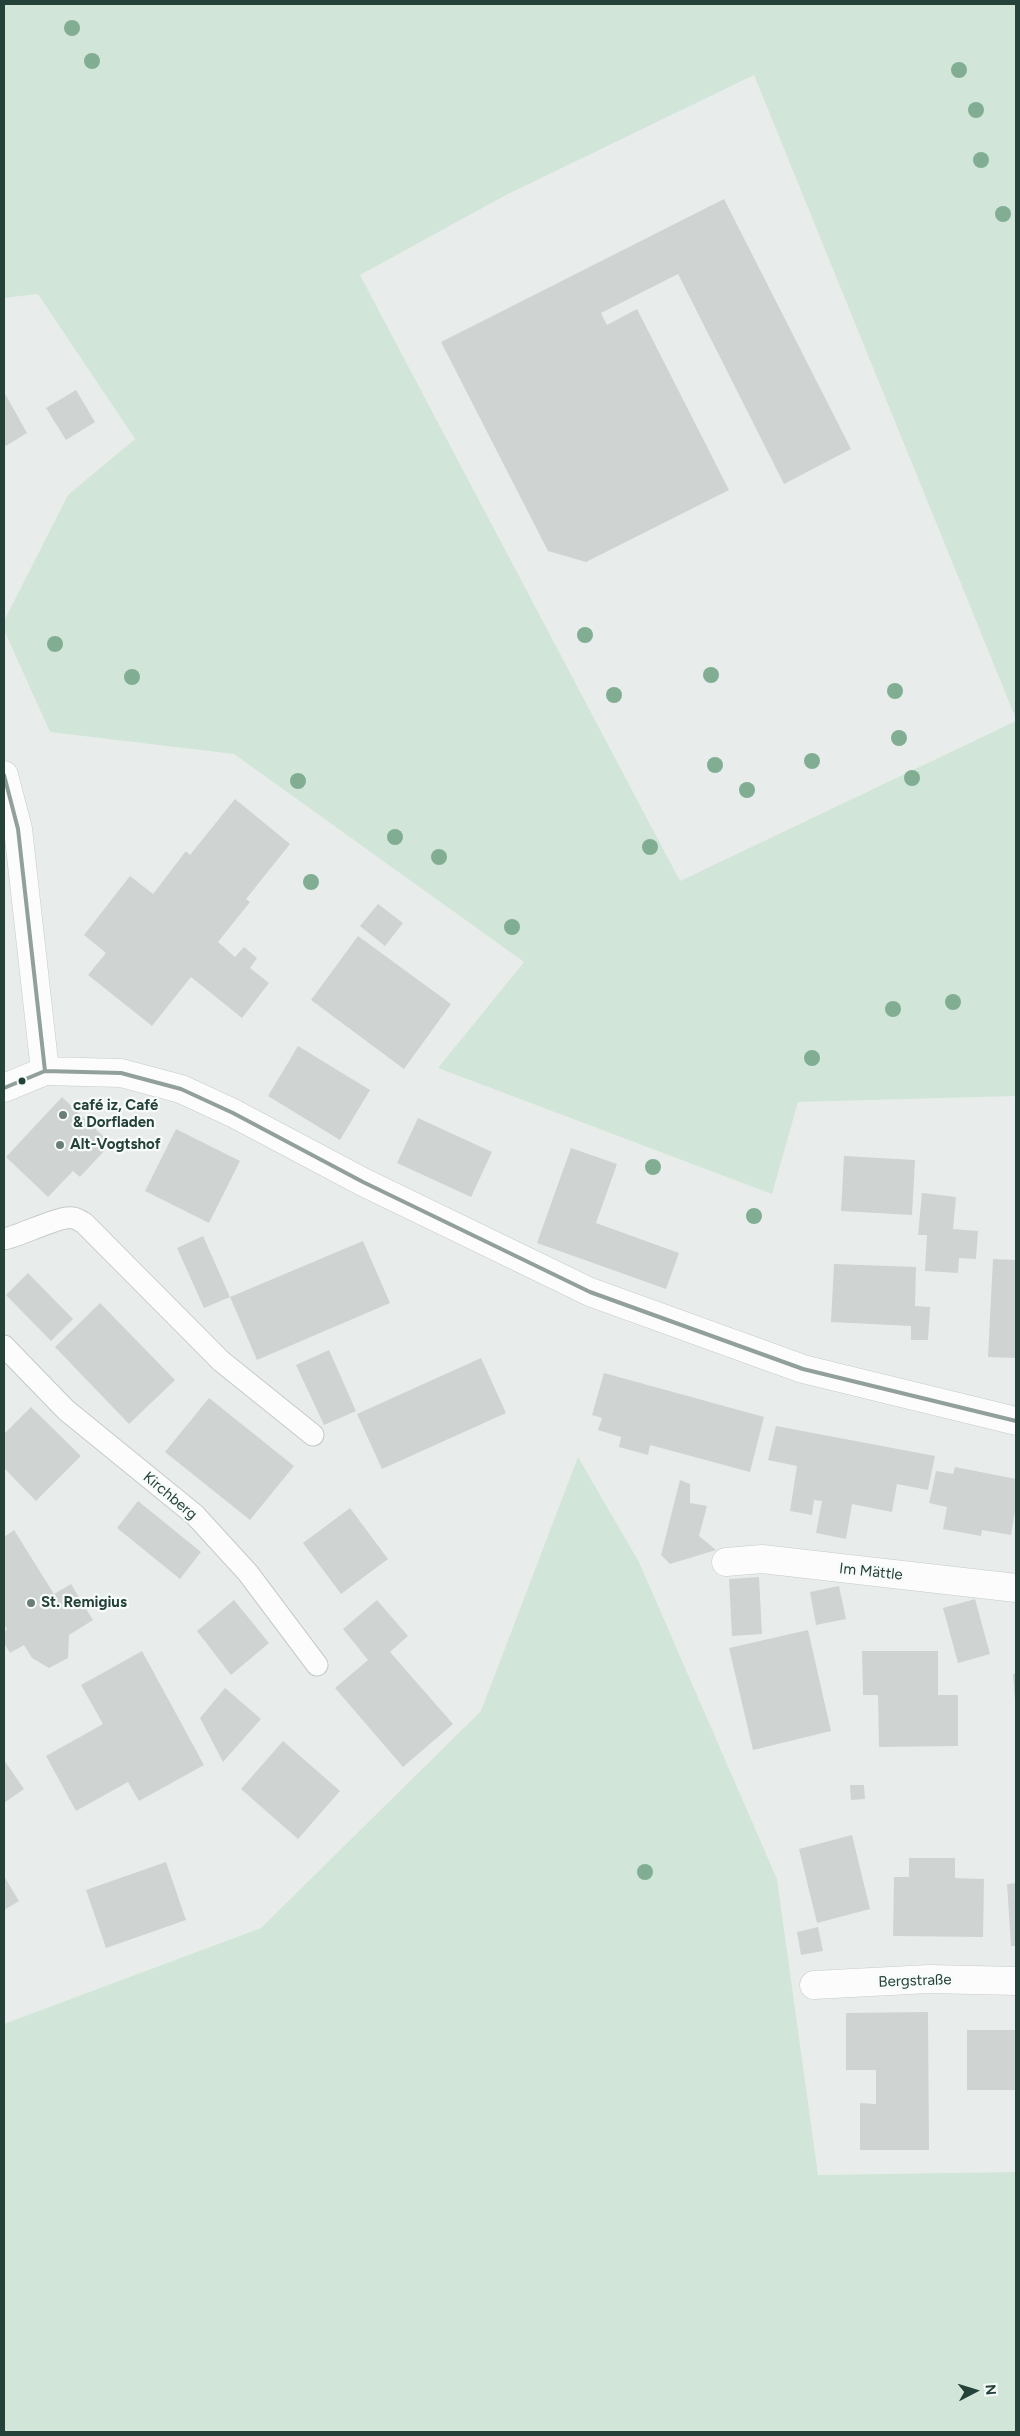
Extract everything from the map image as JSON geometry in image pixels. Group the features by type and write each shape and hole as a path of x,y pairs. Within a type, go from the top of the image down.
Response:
{"street":[{"path":"4,775 18,830 45,1071"},
{"path":"4,1088 45,1071 121,1073 181,1090 233,1113 363,1182 590,1292 803,1369 1016,1421"},
{"name":"Im Mättle","path":"726,1562 762,1559 1016,1588"},
{"name":"Bergstraße","path":"814,1985 928,1979 1016,1981"}],"lane":[{"path":"4,1239 18,1237 61,1219 72,1217 84,1223 221,1361 313,1435"},
{"name":"Kirchberg","path":"4,1346 66,1410 195,1515 248,1573 317,1665"}],"green space":[{"path":"4,4 1016,4 1016,719 754,75 506,195 360,275 680,881 1016,721 1016,1096 798,1102 772,1194 438,1068 524,962 234,754 50,732 4,630 4,621 68,495 135,439 38,294 4,298"},
{"path":"578,1457 639,1562 777,1879 818,2175 1016,2172 1016,2432 4,2432 4,2024 261,1928 481,1711"}],"building":[{"path":"724,199 851,449 784,484 678,274 601,313 607,325 637,309 729,490 586,562 548,551 441,342"},
{"path":"76,390 95,422 66,440 46,408"},
{"path":"4,392 27,433 4,447"},
{"path":"235,799 290,844 246,899 250,902 218,942 235,957 244,947 257,958 250,968 269,983 242,1018 191,977 152,1026 88,975 106,953 84,935 130,876 153,894 186,851 190,855"},
{"path":"378,904 403,923 385,946 360,926"},
{"path":"358,936 451,1004 404,1069 311,1000"},
{"path":"298,1046 370,1090 340,1140 268,1096"},
{"name":"Alt-Vogtshof","path":"62,1097 105,1138 100,1143 107,1148 80,1177 73,1171 48,1197 6,1157"},
{"path":"418,1118 492,1152 471,1197 397,1163"},
{"path":"176,1129 240,1161 209,1223 145,1191"},
{"path":"571,1148 617,1164 596,1223 679,1253 666,1289 537,1243"},
{"path":"844,1156 915,1160 912,1215 841,1211"},
{"path":"922,1193 956,1197 953,1229 978,1231 976,1259 959,1258 958,1273 925,1271 927,1235 918,1235"},
{"path":"203,1236 230,1297 204,1308 177,1248"},
{"path":"363,1241 390,1303 257,1360 230,1297"},
{"path":"993,1259 1016,1260 1016,1358 988,1357"},
{"path":"834,1264 916,1267 915,1306 930,1307 928,1340 911,1340 911,1326 831,1322"},
{"path":"28,1273 73,1319 51,1341 6,1295"},
{"path":"100,1303 175,1380 129,1424 55,1347"},
{"path":"329,1350 356,1411 324,1425 296,1365"},
{"path":"481,1358 506,1413 382,1469 357,1414"},
{"path":"604,1373 764,1417 750,1472 650,1445 648,1455 619,1447 621,1437 598,1430 602,1418 592,1415"},
{"path":"209,1398 294,1466 250,1520 165,1452"},
{"path":"31,1407 81,1456 36,1501 4,1468 4,1434"},
{"path":"776,1426 935,1456 928,1490 897,1484 892,1512 852,1504 846,1539 816,1533 822,1501 814,1500 812,1515 790,1511 797,1466 768,1460"},
{"path":"955,1467 1016,1479 1016,1505 1011,1535 982,1530 981,1536 943,1529 947,1507 929,1503 936,1471 953,1474"},
{"path":"680,1480 690,1484 690,1503 707,1506 699,1536 716,1550 670,1564 661,1555"},
{"path":"138,1501 201,1552 180,1579 117,1528"},
{"path":"350,1508 388,1559 341,1594 303,1543"},
{"path":"14,1530 54,1594 71,1584 93,1620 69,1635 68,1658 49,1668 32,1658 24,1645 10,1653 4,1643 4,1632 7,1629 4,1624 4,1537"},
{"path":"759,1577 762,1634 732,1636 729,1579"},
{"path":"839,1586 846,1619 816,1625 810,1592"},
{"path":"975,1599 990,1654 958,1663 943,1608"},
{"path":"234,1600 269,1643 231,1675 197,1631"},
{"path":"377,1600 408,1636 390,1652 453,1724 403,1767 335,1688 368,1660 343,1629"},
{"path":"808,1630 831,1731 753,1750 729,1648"},
{"path":"142,1651 204,1765 139,1801 128,1782 76,1811 46,1756 103,1724 81,1685"},
{"path":"862,1651 938,1651 938,1695 958,1695 958,1746 879,1747 878,1695 863,1695"},
{"path":"1016,1673 1016,1701 1015,1701 1013,1674"},
{"path":"225,1688 261,1719 223,1762 200,1718"},
{"path":"283,1741 340,1791 298,1839 241,1789"},
{"path":"4,1760 24,1789 4,1803"},
{"path":"850,1785 864,1785 865,1799 851,1800"},
{"path":"852,1835 870,1909 817,1923 799,1849"},
{"path":"909,1858 955,1858 955,1878 984,1879 983,1937 893,1936 894,1877 909,1877"},
{"path":"166,1862 186,1920 106,1948 86,1890"},
{"path":"4,1876 19,1901 4,1910"},
{"path":"1016,1883 1016,1946 1011,1946 1007,1884"},
{"path":"818,1927 823,1951 801,1955 797,1932"},
{"path":"928,2012 929,2150 860,2150 860,2103 876,2104 876,2070 846,2070 846,2013"},
{"path":"967,2030 1016,2030 1016,2090 967,2090"}],"transit line":[{"path":"4,775 18,829 45,1071"},
{"path":"4,1088 45,1071 121,1073 181,1089 233,1113 363,1182 590,1292 803,1369 1016,1421"}],"place":[{"name":"café iz, Café & Dorfladen","path":"63,1115"},
{"name":"Alt-Vogtshof","path":"60,1145"},
{"name":"St. Remigius","path":"31,1603"}]}
